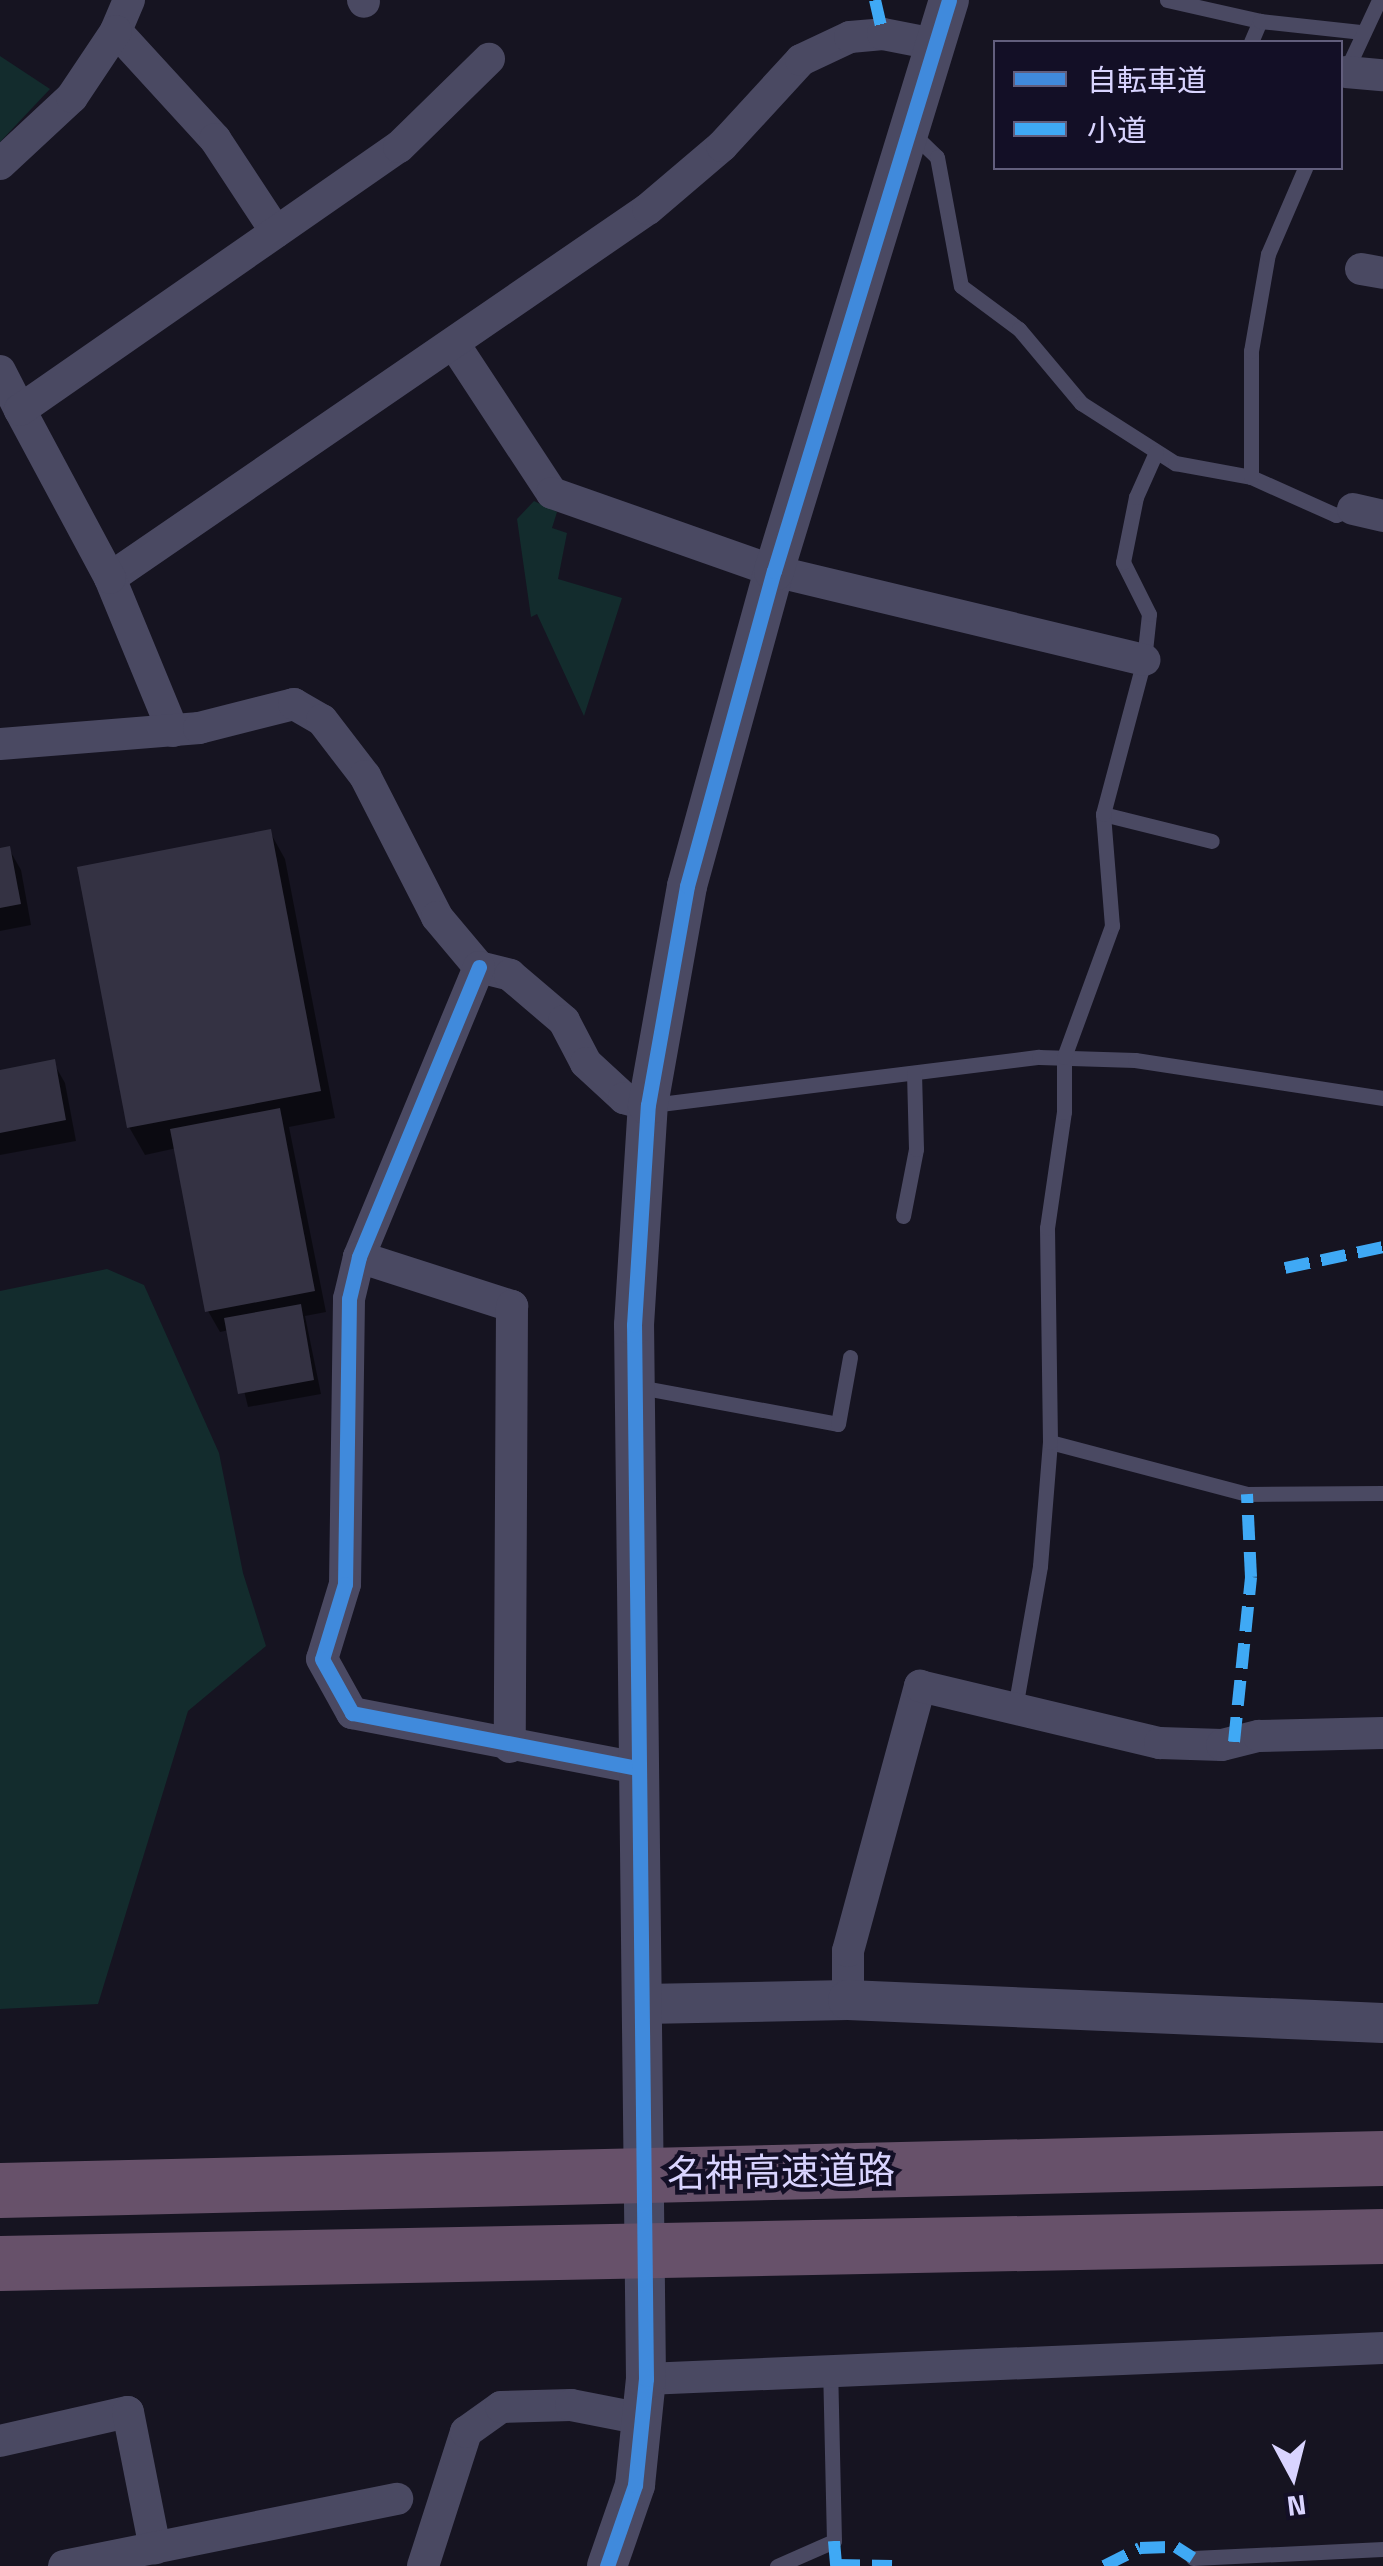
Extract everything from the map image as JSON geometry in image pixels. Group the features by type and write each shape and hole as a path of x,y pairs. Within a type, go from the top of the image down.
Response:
{"highway":[{"name":"名神高速道路","path":"0,2190 1383,2158"},
{"name":"名神高速道路","path":"0,2263 1383,2236"}],"street":[{"path":"0,164 72,97 116,31 129,0"},
{"path":"607,2566 635,2484 646,2370 635,1386 648,1105 674,937 774,571 949,0"},
{"path":"116,31 215,139 276,232"},
{"path":"110,578 648,209 722,146 801,60 850,37 883,34 934,44"},
{"path":"20,410 399,147 489,59"},
{"path":"1343,78 1383,75"},
{"path":"454,344 552,493 774,571 1144,660"},
{"path":"0,371 110,578 173,731"},
{"path":"0,744 173,731 294,704 322,720 364,776 437,917 479,967 510,975 564,1021 586,1062 624,1098 648,1105"},
{"path":"479,967 360,1257 349,1299 345,1584 322,1659 352,1712 510,1747 638,1768"},
{"path":"360,1257 512,1306 510,1747"},
{"path":"848,2000 848,1950 920,1686 1160,1743 1222,1745 1259,1736 1383,1732"},
{"path":"643,2004 848,2000 1383,2024"},
{"path":"646,2370 830,2372 1383,2348"},
{"path":"422,2566 466,2432 501,2407 571,2405 643,2419"},
{"path":"0,2440 128,2412 155,2548"},
{"path":"64,2566 397,2499"}],"lane":[{"path":"1167,0 1260,22 1362,32"},
{"path":"1343,78 1380,0"},
{"path":"1252,40 1260,22"},
{"path":"910,132 938,157 961,286 1019,330 1081,402 1156,452 1224,476 1251,477 1336,515 1368,513"},
{"path":"1251,477 1251,350 1268,254 1304,170"},
{"path":"1016,1708 1040,1566 1050,1442 1047,1228 1064,1112 1064,1057 1112,926 1103,814 1144,660 1149,614 1123,562 1136,497 1156,452"},
{"path":"1103,814 1212,841"},
{"path":"648,1105 1064,1057 1135,1060 1383,1098"},
{"path":"903,1216 916,1149 914,1074"},
{"path":"635,1386 838,1424 850,1357"},
{"path":"1050,1442 1248,1494 1383,1494"},
{"path":"777,2566 834,2541 830,2372"},
{"path":"1193,2558 1258,2561 1383,2549"}],"green space":[{"path":"0,56 50,89 0,142"},
{"path":"534,501 557,512 552,528 567,533 558,579 622,598 584,716 537,614 531,617 517,519"},
{"path":"107,1269 144,1285 219,1453 243,1573 266,1646 188,1711 98,2004 0,2009 0,1291"}],"building":[{"path":"271,829 321,1091 127,1128 77,867"},
{"path":"10,846 21,904 0,908 0,848"},
{"path":"55,1059 66,1120 0,1133 0,1070"},
{"path":"280,1108 315,1291 205,1312 170,1129"},
{"path":"301,1304 314,1380 238,1394 224,1318"}],"marked path":[{"path":"875,0 883,34"},
{"path":"1285,1268 1383,1247"},
{"path":"1234,1742 1251,1577 1247,1494"},
{"path":"834,2541 836,2566"},
{"path":"1104,2566 1140,2548 1176,2547 1193,2558"},
{"path":"835,2565 892,2566"}],"cycle path":[{"path":"607,2566 635,2485 646,2379 634,1325 648,1105 687,886 774,571 949,0"},
{"path":"479,967 359,1257 349,1299 345,1584 322,1659 352,1713 638,1768"}]}
